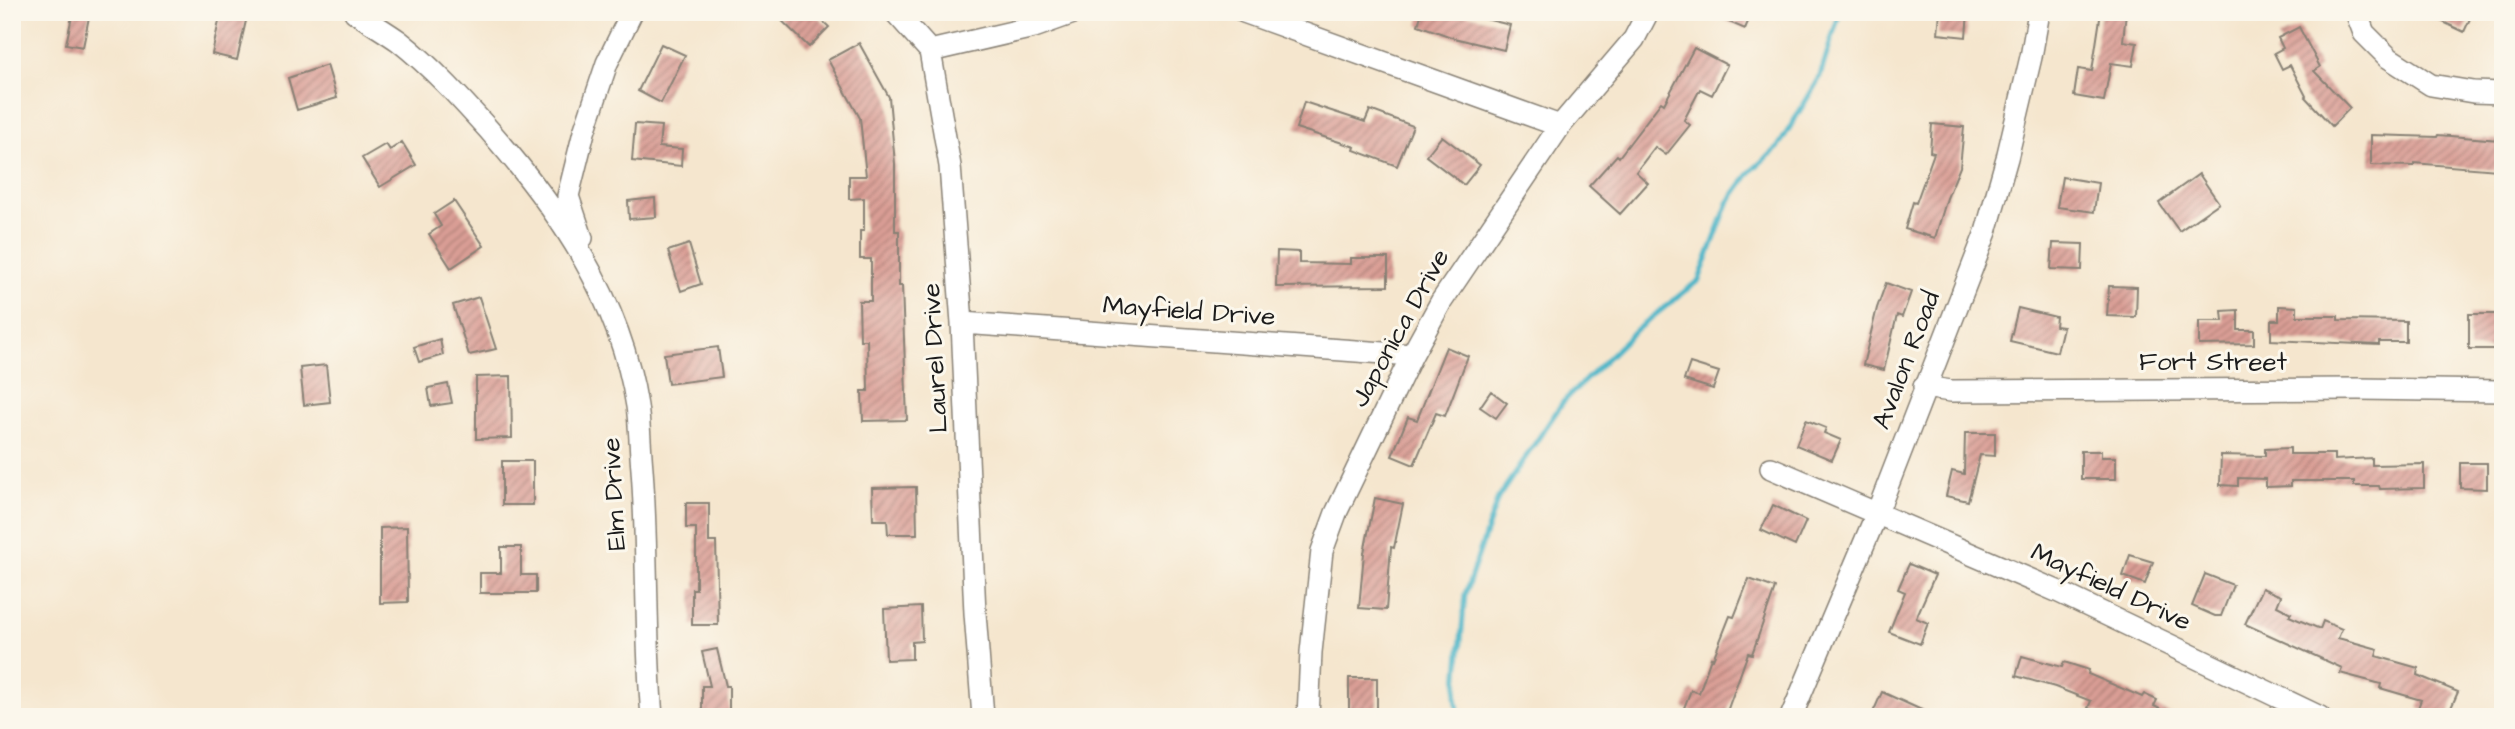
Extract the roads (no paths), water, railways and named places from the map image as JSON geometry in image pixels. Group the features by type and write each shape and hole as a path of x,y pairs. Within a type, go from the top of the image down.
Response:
{"street":[{"name":"Elm Drive","path":"355,12 399,41 460,97 529,176 572,236 594,275"},
{"name":"Elm Drive","path":"632,12 607,63 584,132 568,196 626,361 637,406 645,516 646,652 652,717"},
{"path":"895,12 930,51 1034,27 1076,12"},
{"path":"1244,12 1560,126"},
{"name":"Japonica Drive","path":"1308,717 1311,652 1322,551 1336,513 1412,355 1441,302 1560,126 1634,39 1648,12"},
{"name":"Avalon Road","path":"1791,717 1877,513 1986,232 2007,158 2039,12"},
{"path":"2356,12 2364,33 2389,58 2431,85 2473,92 2503,93"},
{"name":"Laurel Drive","path":"930,51 950,166 962,323 975,613 983,717"},
{"name":"Mayfield Drive","path":"962,323 1412,355"},
{"name":"Fort Street","path":"1924,387 1951,391 2503,391"},
{"name":"Mayfield Drive","path":"1771,468 2059,592 2320,717"}],"waterway":[{"path":"1459,717 1456,697 1465,594 1498,498 1563,402 1636,330 1699,280 1728,203 1751,171 1778,147 1819,79 1840,12"}]}
